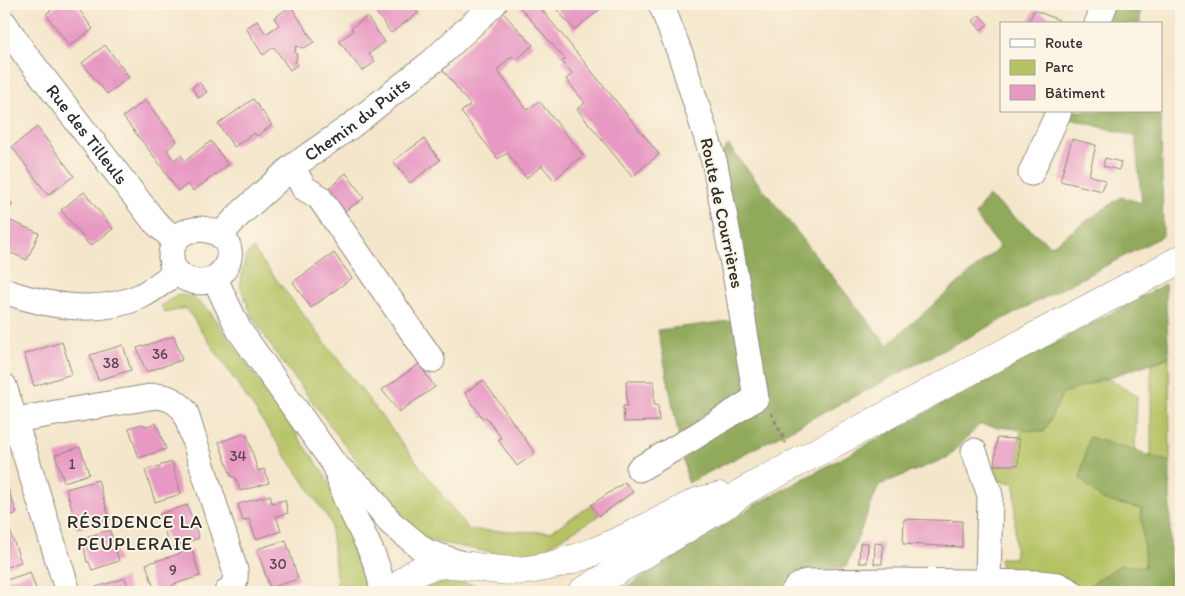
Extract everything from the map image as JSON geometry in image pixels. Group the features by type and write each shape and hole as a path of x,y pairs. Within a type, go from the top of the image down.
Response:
{"main road":[{"path":"582,592 730,502 744,491 1181,259"},
{"path":"394,592 412,575 427,568 443,564 524,570 571,561 699,501 744,491"},
{"path":"470,565 502,579 514,592"}],"street":[{"name":"Chemin du Puits","path":"220,235 292,166 358,120 433,62 494,4"},
{"name":"Route de Courrières","path":"661,4 681,56 714,164 738,290 764,406"},
{"path":"1098,22 1105,4"},
{"name":"Rue des Tilleuls","path":"4,23 25,54 154,221 167,233 177,238"},
{"path":"1031,173 1059,112"},
{"path":"292,166 304,188 308,203 408,346"},
{"path":"304,188 319,197 432,360"},
{"path":"202,229 220,235 226,243 229,252 228,261 215,279 194,282 176,272 172,264 171,255 177,238 184,232 202,229"},
{"path":"4,291 54,305 85,307 112,305 141,296 176,272"},
{"path":"215,279 239,330 336,465 368,494 391,523 424,550 470,565"},
{"path":"4,386 68,592"},
{"path":"15,420 156,396 168,397 178,404 185,411 236,570 236,579 233,587 227,592"},
{"path":"639,469 691,439 764,406"},
{"path":"974,451 990,495 988,582"},
{"path":"336,465 345,497 364,533 382,582 382,592"},
{"path":"793,592 797,587 806,582 895,581 1040,582 1058,586 1071,592"}],"path":[{"path":"764,406 787,444"}],"green space":[{"path":"1113,7 1140,10 1140,22 1108,22"},
{"path":"1070,112 1158,112 1161,118 1163,236 688,483 658,330 754,318 721,155 728,145 887,345 1000,247 975,215 988,196 1051,246 1121,197 1142,203 1135,136 1067,118"},
{"path":"253,249 469,530 550,532 591,505 599,516 553,543 547,551 503,555 423,539 396,513 275,352 252,316 240,285 246,255"},
{"path":"1165,284 1169,357 1063,393 1044,432 979,425 949,457 879,485 846,567 793,572 780,592 619,592 755,505"},
{"path":"178,295 192,297 210,312 323,472 355,534 372,592 338,592 330,521 186,308 165,313 161,305"},
{"path":"1169,357 1170,462 1151,456 1151,365"},
{"path":"1107,378 1137,396 1135,451 1089,437 1103,500 1142,509 1145,568 1120,565 1083,590 1067,578 1006,572 1000,566 1000,558 1015,558 1015,483 998,481 994,465 1018,465 1019,439 1022,429 1044,432 1063,393"},
{"path":"1089,437 1170,462 1170,592 1086,592 1083,590 1120,565 1145,567 1141,509 1103,500 1080,479"},
{"path":"447,581 473,584 488,592 418,592"}],"building":[{"path":"60,4 75,4 93,29 69,46 46,14"},
{"path":"385,4 411,4 418,13 391,33 375,11"},
{"path":"517,4 537,4 659,154 632,177 577,109 585,103 566,79 573,74 562,62 565,59"},
{"path":"559,4 598,4 602,8 574,30 555,7"},
{"path":"291,6 314,42 304,48 296,46 295,52 297,56 295,63 297,65 290,70 274,47 263,55 246,28 257,21 266,34 279,25 274,18"},
{"path":"1034,10 1059,20 1058,22 1029,22"},
{"path":"502,12 533,45 516,60 512,56 497,70 527,110 539,101 583,155 554,180 542,166 526,178 507,153 498,159 461,112 470,105 443,70"},
{"path":"979,15 988,24 981,30 973,21"},
{"path":"367,17 385,42 369,54 375,62 362,71 339,41 353,31 351,28"},
{"path":"105,45 129,77 107,94 82,63"},
{"path":"199,82 207,92 199,98 192,88"},
{"path":"253,99 272,125 257,136 254,133 234,147 218,124"},
{"path":"145,100 177,141 167,150 174,160 181,155 185,161 211,141 228,165 193,191 188,184 178,191 123,117"},
{"path":"37,127 74,176 48,195 12,147"},
{"path":"424,139 440,160 410,183 393,161"},
{"path":"1072,139 1096,145 1089,175 1105,180 1102,191 1060,181"},
{"path":"1105,158 1121,162 1119,170 1103,166"},
{"path":"346,173 364,198 339,215 323,192"},
{"path":"84,192 113,229 90,246 61,210"},
{"path":"7,198 13,204 4,216 4,202"},
{"path":"4,218 39,233 27,260 4,250"},
{"path":"334,253 352,278 311,308 293,282"},
{"path":"174,336 182,360 146,372 137,348"},
{"path":"62,342 72,374 34,386 24,354"},
{"path":"123,345 131,370 98,380 90,355"},
{"path":"419,364 435,387 399,412 382,390"},
{"path":"483,380 535,453 517,466 498,440 501,438 486,417 483,419 465,393"},
{"path":"626,381 654,381 654,405 658,405 659,421 624,422 623,406 627,406"},
{"path":"156,423 166,449 139,458 129,428 142,424 147,426"},
{"path":"243,434 247,436 258,471 264,469 269,483 240,491 236,478 231,476 219,442"},
{"path":"997,438 1019,439 1018,465 994,465"},
{"path":"80,447 89,474 64,482 55,455"},
{"path":"172,462 181,494 155,502 145,470 159,468 161,465"},
{"path":"98,480 110,520 78,529 66,489"},
{"path":"625,482 633,492 599,516 591,505"},
{"path":"7,486 17,513 4,518 4,488"},
{"path":"270,495 272,503 285,500 288,513 276,516 281,531 256,539 249,519 243,521 238,504"},
{"path":"187,505 199,538 170,548 159,514"},
{"path":"904,519 962,521 962,547 903,544"},
{"path":"8,526 21,562 4,568 4,528"},
{"path":"110,530 119,561 92,570 89,562 87,562 82,538"},
{"path":"286,540 298,579 270,588 257,549"},
{"path":"860,543 868,543 867,563 859,563"},
{"path":"875,543 883,544 882,564 874,564"},
{"path":"192,550 200,576 172,585 175,592 155,592 146,564"},
{"path":"30,572 37,592 7,592 4,581"},
{"path":"125,578 130,592 97,592 96,587"}],"district":[{"name":"RÉSIDENCE LA PEUPLERAIE","path":"135,532"}]}
